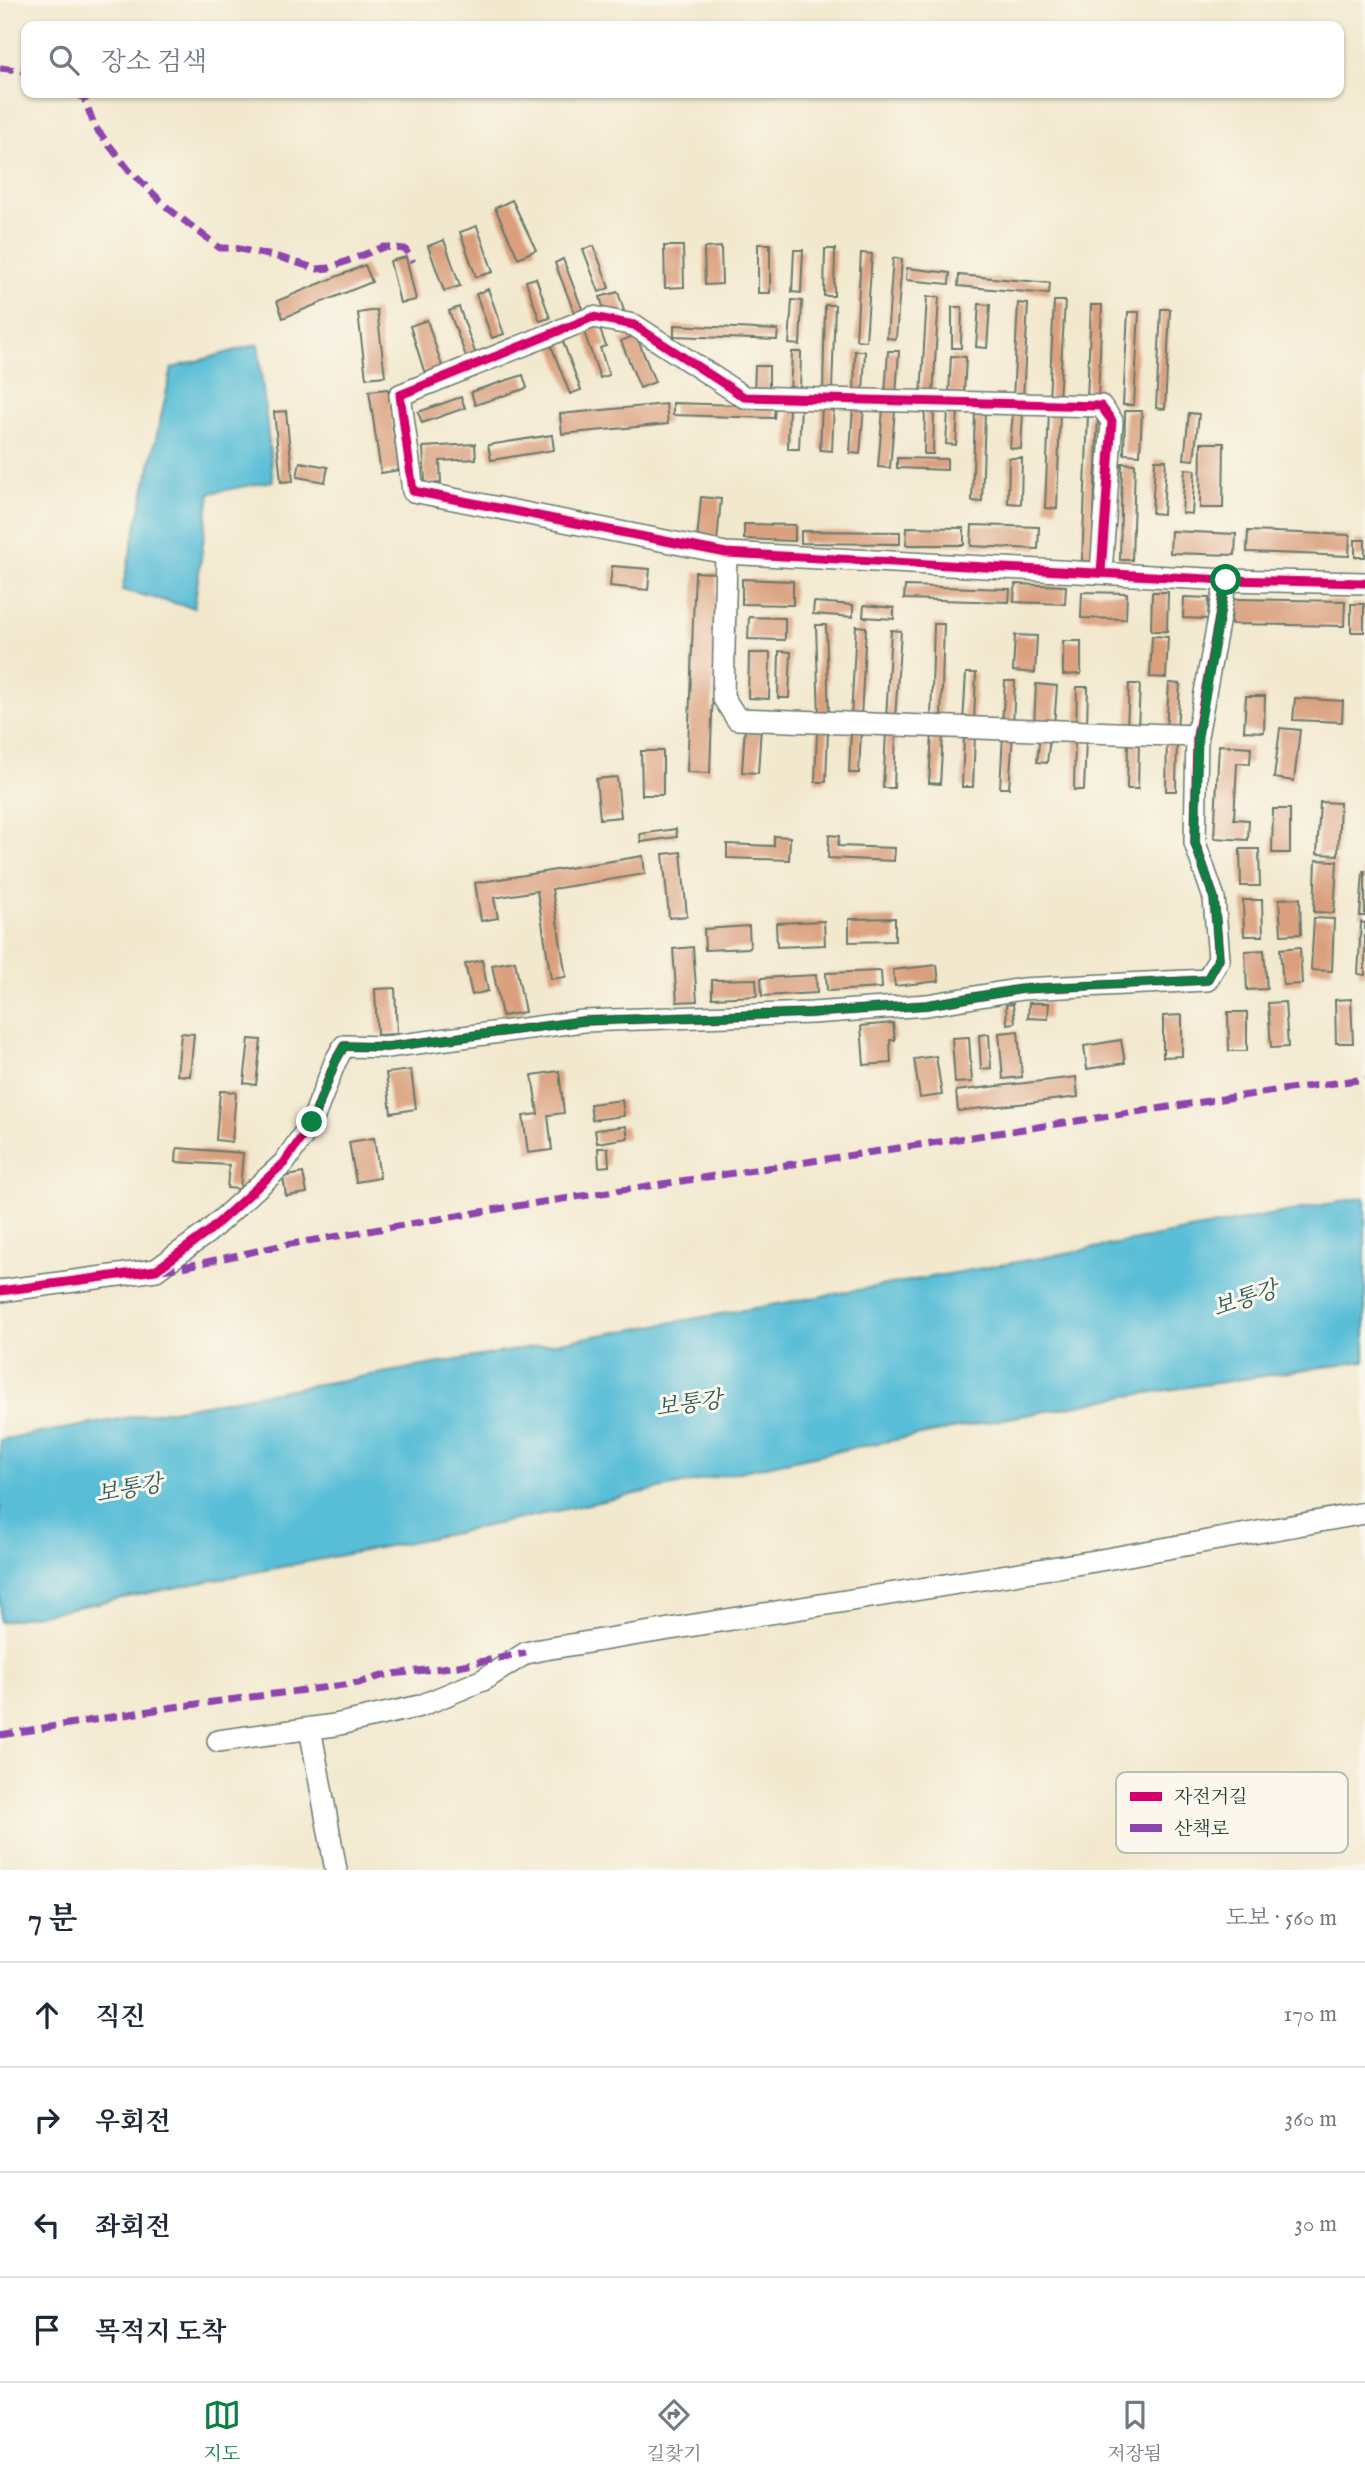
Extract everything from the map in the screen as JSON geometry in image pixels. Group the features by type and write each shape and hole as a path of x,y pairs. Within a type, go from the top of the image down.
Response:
{"street":[{"path":"1101,573 1112,421 1101,406 744,397 635,326 593,317 400,395 413,491 726,553 1226,580 1365,583"},
{"path":"726,553 723,697 737,719 1198,736"},
{"path":"0,1291 156,1270 208,1232 284,1163 312,1122 344,1046 387,1047 583,1021 811,1013 927,1005 1022,989 1207,980 1219,958 1214,898 1195,843 1198,736 1226,580"},
{"path":"218,1741 310,1728 420,1706 447,1697 482,1680 526,1653 539,1650 1041,1570 1365,1513"},
{"path":"310,1728 336,1870"}],"water":[{"path":"258,344 273,481 210,493 194,608 122,590 172,368"},
{"name":"보통강","path":"1365,1197 1365,1361 1120,1397 832,1452 445,1535 0,1622 0,1440 1057,1255"}],"building":[{"path":"512,200 536,250 518,258 495,208"},
{"path":"477,226 493,272 476,277 460,232"},
{"path":"444,240 460,286 444,291 428,246"},
{"path":"758,244 770,244 770,293 758,293"},
{"path":"594,246 609,288 599,292 583,249"},
{"path":"664,246 683,246 684,287 665,288"},
{"path":"721,247 722,284 705,285 704,248"},
{"path":"825,249 835,249 834,296 824,296"},
{"path":"794,250 803,250 801,293 792,292"},
{"path":"861,253 872,254 866,341 856,340"},
{"path":"406,257 416,300 400,303 390,261"},
{"path":"893,258 902,259 896,339 887,338"},
{"path":"563,259 584,314 576,317 555,263"},
{"path":"365,265 372,282 283,318 277,301"},
{"path":"907,268 950,273 949,284 906,280"},
{"path":"959,275 1050,283 1049,294 958,286"},
{"path":"536,278 550,318 540,321 526,281"},
{"path":"488,289 504,334 492,338 476,294"},
{"path":"618,292 624,311 606,316 600,297"},
{"path":"927,297 939,297 933,396 921,396"},
{"path":"792,300 802,301 800,345 789,344"},
{"path":"1054,301 1065,301 1059,400 1049,400"},
{"path":"1018,303 1028,304 1023,400 1013,399"},
{"path":"979,304 990,305 987,348 976,347"},
{"path":"825,305 835,305 832,391 823,391"},
{"path":"1091,305 1102,305 1098,399 1087,399"},
{"path":"459,307 476,355 467,359 449,311"},
{"path":"952,307 962,307 961,348 952,348"},
{"path":"1161,309 1170,309 1165,409 1156,408"},
{"path":"377,310 385,376 366,378 358,313"},
{"path":"1128,312 1139,312 1134,405 1123,405"},
{"path":"427,320 443,369 425,374 410,326"},
{"path":"598,324 606,346 600,348 609,375 600,378 583,329"},
{"path":"674,325 778,330 777,340 674,336"},
{"path":"636,335 655,382 640,388 621,341"},
{"path":"562,339 581,390 570,394 550,343"},
{"path":"855,351 865,351 863,395 854,394"},
{"path":"888,351 899,351 896,396 885,395"},
{"path":"792,352 801,352 800,393 790,392"},
{"path":"951,356 966,357 964,394 949,393"},
{"path":"755,366 769,366 769,392 754,392"},
{"path":"523,375 527,388 475,405 471,392"},
{"path":"388,389 399,470 381,473 369,391"},
{"path":"461,397 465,408 422,423 418,412"},
{"path":"673,403 775,406 774,418 673,415"},
{"path":"666,404 668,424 562,434 560,414"},
{"path":"789,404 801,404 799,449 788,449"},
{"path":"822,404 834,404 832,451 820,450"},
{"path":"853,406 864,407 860,454 850,453"},
{"path":"925,408 934,408 933,454 924,454"},
{"path":"883,409 895,410 890,468 878,467"},
{"path":"286,411 293,481 281,482 274,412"},
{"path":"948,411 958,411 956,445 946,444"},
{"path":"1013,411 1023,411 1021,449 1010,448"},
{"path":"1049,411 1060,411 1057,509 1045,508"},
{"path":"1125,411 1142,411 1140,455 1124,454"},
{"path":"975,413 985,413 982,502 972,501"},
{"path":"1189,413 1199,414 1194,460 1184,459"},
{"path":"1088,415 1098,415 1092,562 1082,561"},
{"path":"552,435 554,450 491,460 488,445"},
{"path":"1201,443 1224,443 1223,508 1200,508"},
{"path":"475,444 476,459 440,461 441,483 425,484 423,447"},
{"path":"897,458 947,459 947,470 897,468"},
{"path":"1009,458 1022,458 1021,504 1008,503"},
{"path":"1155,460 1166,460 1163,514 1152,513"},
{"path":"300,462 328,467 325,482 297,477"},
{"path":"1122,463 1135,464 1132,560 1120,560"},
{"path":"1185,469 1195,470 1192,514 1182,513"},
{"path":"701,497 721,499 717,542 697,541"},
{"path":"744,524 795,525 795,541 744,539"},
{"path":"972,525 1039,527 1038,549 971,546"},
{"path":"907,527 964,528 964,545 906,545"},
{"path":"801,531 900,532 900,544 801,543"},
{"path":"1171,531 1236,534 1235,555 1170,553"},
{"path":"1248,531 1350,535 1349,556 1247,552"},
{"path":"1355,540 1365,540 1365,557 1355,557"},
{"path":"612,566 650,569 648,590 610,586"},
{"path":"695,572 717,573 710,773 687,772"},
{"path":"742,579 793,581 793,605 742,604"},
{"path":"1015,584 1066,586 1065,604 1014,602"},
{"path":"905,586 1010,589 1009,602 904,599"},
{"path":"1082,592 1127,593 1126,619 1081,618"},
{"path":"1152,592 1168,592 1167,631 1151,631"},
{"path":"1184,597 1209,598 1208,619 1183,618"},
{"path":"1232,599 1345,601 1344,626 1231,624"},
{"path":"814,602 853,605 853,617 813,614"},
{"path":"1351,604 1364,604 1364,632 1351,632"},
{"path":"864,605 894,608 894,619 863,617"},
{"path":"749,617 785,618 785,640 748,639"},
{"path":"934,624 944,624 941,720 931,720"},
{"path":"816,625 826,625 829,718 819,718"},
{"path":"856,626 866,627 861,718 851,718"},
{"path":"891,630 901,631 895,719 886,719"},
{"path":"1015,635 1037,636 1035,673 1013,671"},
{"path":"1152,636 1168,637 1166,678 1150,677"},
{"path":"1063,641 1081,641 1081,674 1063,675"},
{"path":"779,651 791,652 789,698 778,698"},
{"path":"749,653 770,653 769,699 748,698"},
{"path":"966,673 976,673 974,723 963,723"},
{"path":"1005,681 1015,681 1013,725 1002,725"},
{"path":"1169,683 1180,684 1177,731 1166,730"},
{"path":"1036,684 1057,686 1054,726 1034,725"},
{"path":"1129,684 1140,684 1138,729 1127,728"},
{"path":"1077,687 1088,687 1087,728 1076,728"},
{"path":"1246,696 1265,696 1264,732 1244,731"},
{"path":"1295,698 1343,701 1342,722 1293,720"},
{"path":"745,726 761,727 758,773 742,772"},
{"path":"1280,728 1300,730 1294,781 1274,778"},
{"path":"817,730 828,731 826,782 815,782"},
{"path":"851,731 861,731 859,773 849,773"},
{"path":"886,733 896,733 894,788 883,788"},
{"path":"932,733 943,734 940,784 929,783"},
{"path":"1003,734 1013,735 1009,788 1000,788"},
{"path":"964,735 975,735 973,787 962,787"},
{"path":"1040,735 1050,736 1047,763 1037,762"},
{"path":"1075,738 1086,739 1084,790 1074,790"},
{"path":"1167,739 1177,740 1176,791 1166,791"},
{"path":"1128,740 1139,740 1138,789 1127,789"},
{"path":"1219,745 1251,747 1250,764 1237,763 1234,819 1249,820 1248,840 1214,838"},
{"path":"641,751 663,751 663,795 642,795"},
{"path":"617,777 621,817 600,819 596,779"},
{"path":"1320,802 1340,803 1338,855 1317,854"},
{"path":"1273,809 1290,809 1290,853 1272,853"},
{"path":"676,829 677,837 641,842 640,834"},
{"path":"829,835 839,836 838,846 895,848 894,861 828,858"},
{"path":"774,836 790,837 789,860 727,858 727,844 774,846"},
{"path":"1240,849 1259,849 1260,886 1241,886"},
{"path":"681,852 687,916 669,918 663,854"},
{"path":"643,856 645,874 552,889 566,977 551,979 537,891 494,898 498,918 481,921 475,883"},
{"path":"1316,860 1337,861 1334,913 1314,912"},
{"path":"1363,871 1365,916 1360,916"},
{"path":"1300,898 1301,934 1281,935 1279,899"},
{"path":"1243,900 1262,900 1263,936 1244,936"},
{"path":"895,918 895,941 849,942 849,919"},
{"path":"1314,918 1334,919 1332,971 1311,970"},
{"path":"824,921 825,945 777,947 776,923"},
{"path":"1361,922 1365,923 1365,975 1358,974"},
{"path":"749,926 750,948 705,950 704,929"},
{"path":"693,947 697,1001 677,1002 673,949"},
{"path":"1300,947 1302,984 1283,985 1280,949"},
{"path":"1264,950 1267,989 1247,990 1245,951"},
{"path":"482,960 488,991 472,995 465,964"},
{"path":"515,961 525,1012 502,1016 492,965"},
{"path":"937,965 939,981 895,986 893,970"},
{"path":"881,971 882,988 827,991 826,973"},
{"path":"816,975 817,993 762,996 761,978"},
{"path":"756,979 757,996 712,998 712,980"},
{"path":"395,988 397,1034 377,1035 375,989"},
{"path":"1351,999 1353,1043 1336,1043 1335,1000"},
{"path":"1285,1002 1288,1047 1271,1048 1268,1003"},
{"path":"1029,1003 1049,1003 1048,1019 1028,1018"},
{"path":"1013,1004 1015,1023 1007,1024 1006,1005"},
{"path":"1228,1012 1247,1012 1247,1051 1229,1051"},
{"path":"1182,1015 1182,1056 1163,1057 1163,1016"},
{"path":"893,1023 895,1040 890,1040 891,1063 864,1065 861,1026"},
{"path":"1018,1031 1022,1077 1003,1079 999,1033"},
{"path":"181,1033 194,1034 190,1076 177,1075"},
{"path":"989,1034 991,1068 981,1069 979,1035"},
{"path":"969,1037 972,1082 955,1083 952,1038"},
{"path":"249,1039 261,1040 256,1085 244,1083"},
{"path":"1121,1040 1125,1063 1087,1069 1084,1046"},
{"path":"936,1056 942,1095 920,1098 914,1059"},
{"path":"411,1070 416,1109 391,1113 386,1073"},
{"path":"559,1071 564,1113 548,1115 552,1150 528,1153 523,1116 538,1114 532,1075"},
{"path":"1076,1077 1078,1097 958,1111 956,1091"},
{"path":"220,1091 236,1092 232,1142 216,1140"},
{"path":"622,1100 624,1116 592,1120 590,1104"},
{"path":"626,1126 628,1138 597,1143 595,1130"},
{"path":"374,1138 380,1178 356,1182 349,1142"},
{"path":"177,1148 243,1153 240,1189 227,1188 229,1165 176,1162"},
{"path":"598,1148 608,1148 609,1166 599,1167"},
{"path":"303,1173 307,1193 286,1196 283,1177"}],"marked path":[{"path":"0,68 21,70"},
{"path":"84,98 95,127 128,169 169,209 220,248 235,248 282,258 317,269 329,268 384,247 405,249 413,262"},
{"path":"162,1270 279,1246 510,1207 1365,1079"},
{"path":"0,1735 174,1707 359,1683 385,1675 458,1666 526,1653"}],"cycle path":[{"path":"1101,573 1112,421 1101,406 744,397 634,325 593,317 400,395 413,491 726,553 1226,580 1365,583"},
{"path":"0,1291 156,1270 208,1232 284,1163 312,1122 344,1046 387,1047 583,1021 812,1013 927,1005 1022,989 1207,980 1219,959 1214,898 1195,843 1197,736 1226,580"}],"route":[{"path":"312,1122 344,1046 387,1047 583,1021 811,1013 927,1005 1022,989 1207,980 1219,958 1214,898 1195,843 1198,736 1226,580"}]}
